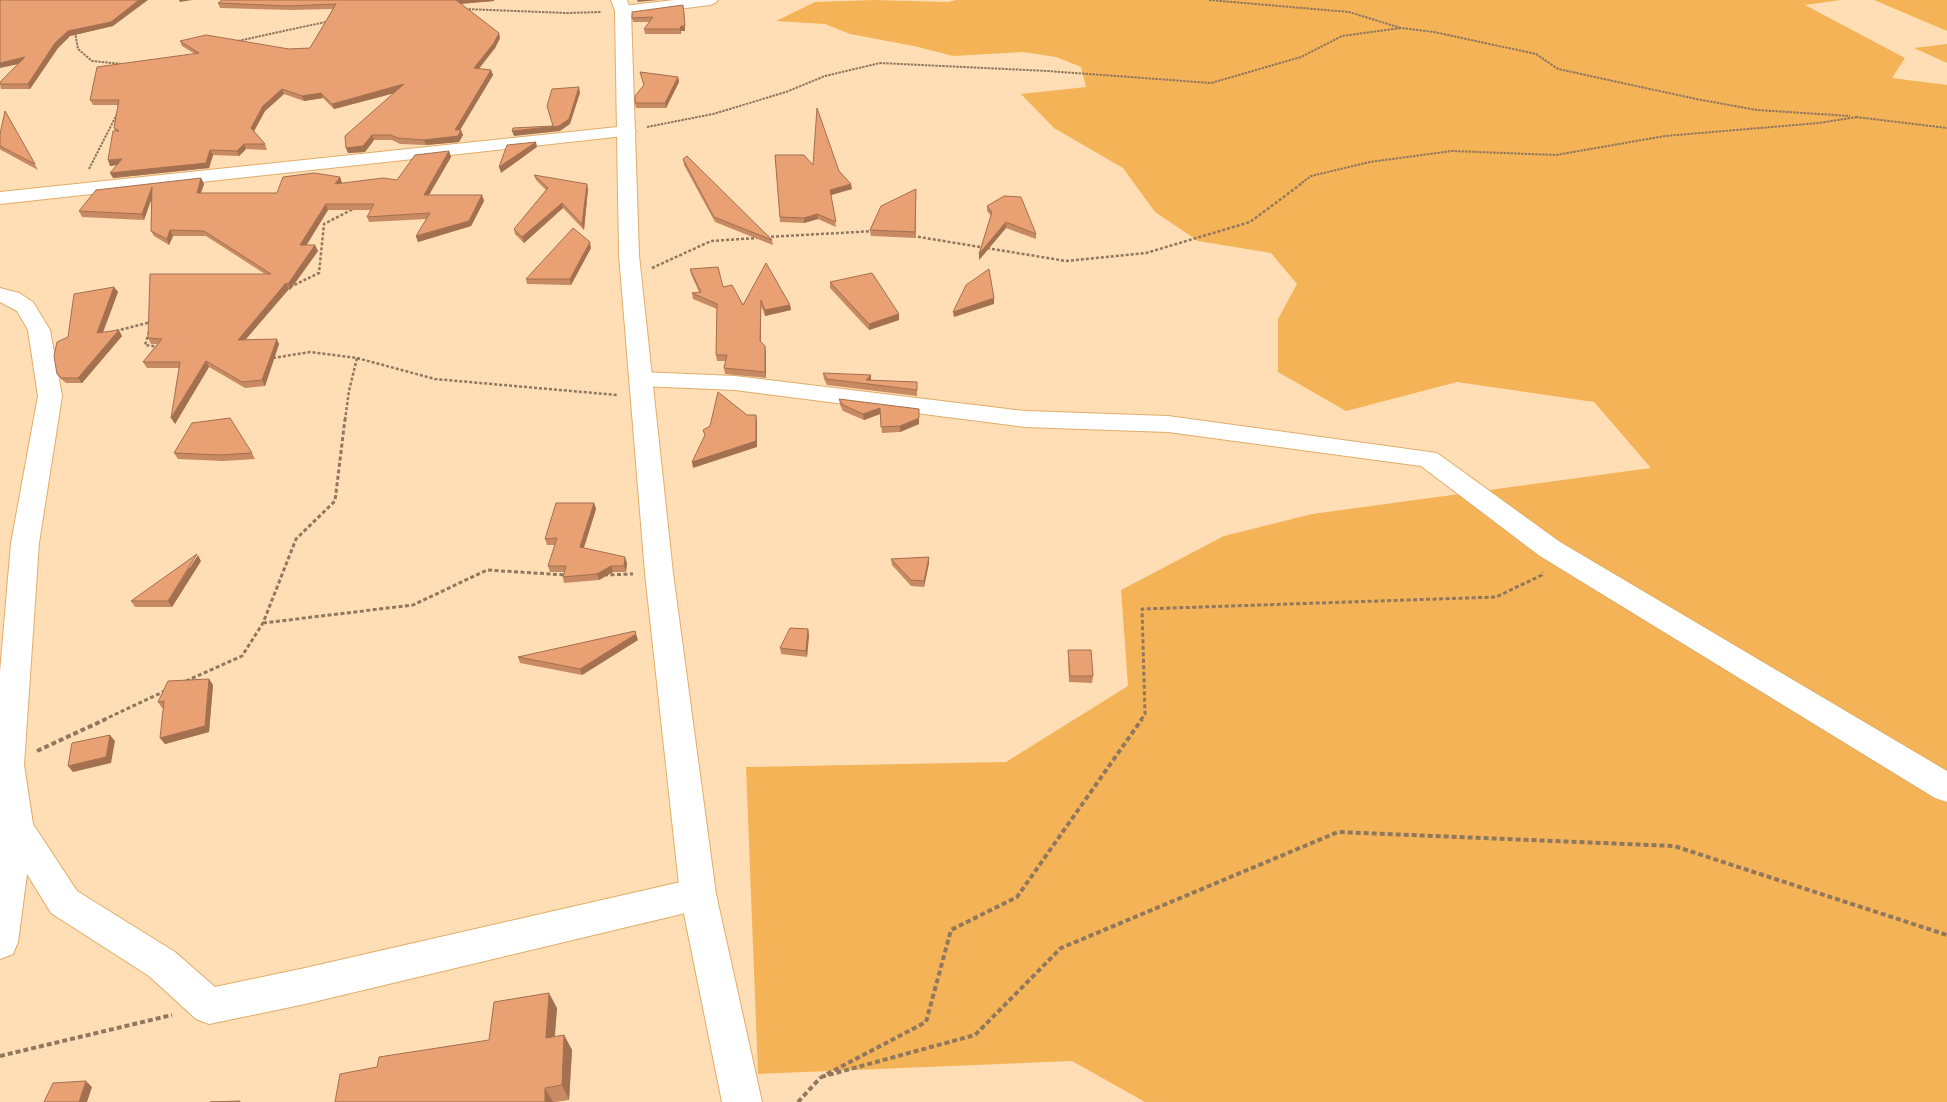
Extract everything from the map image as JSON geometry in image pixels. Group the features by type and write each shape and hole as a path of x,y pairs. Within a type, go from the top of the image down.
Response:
{"street":[{"path":"710,0 621,6 632,277 659,572 698,894 742,1102"},
{"path":"0,198 627,131"},
{"path":"0,295 11,298 25,307 38,330 50,396 25,543 8,765 17,827 0,942"},
{"path":"642,388 735,383 1025,419 1168,424 1428,459 1550,549 1947,788"},
{"path":"17,827 64,902 162,964 209,1006 305,986 698,894"}],"path":[{"path":"1209,0 1349,12 1401,28 1434,32 1536,54 1558,69 1696,99 1758,110 1857,117 1947,128"},
{"path":"457,8 566,13 621,6"},
{"path":"233,43 250,37 332,21"},
{"path":"75,28 78,49 92,61 129,65"},
{"path":"627,131 713,114 786,92 825,76 880,63 1048,71 1211,83 1301,57 1342,36 1401,28"},
{"path":"250,37 251,45"},
{"path":"79,190 121,107"},
{"path":"909,235 1066,261 1146,253 1250,222 1310,176 1370,162 1452,150 1556,155 1666,136 1819,123 1857,117"},
{"path":"289,288 319,273 324,224 357,207"},
{"path":"632,277 711,241 880,230"},
{"path":"116,331 153,322 145,345 163,347"},
{"path":"264,360 310,352 357,358 435,379 642,388"},
{"path":"181,684 242,656 263,623 296,539 335,501 349,391 357,358"},
{"path":"798,1102 821,1077 926,1022 951,930 1017,897 1146,714 1142,609 1496,597 1542,575 1550,549"},
{"path":"263,623 413,605 487,570 566,575"},
{"path":"595,576 659,572"},
{"path":"8,765 172,687"},
{"path":"821,1077 975,1035 1061,948 1338,832 1674,846 1947,935"},
{"path":"0,1056 209,1006"}],"shaded area":[{"path":"874,0 948,2 956,0 1841,0 1805,5 1905,58 1892,78 1947,85 1947,1102 1145,1102 1072,1061 758,1074 746,767 1006,762 1128,686 1121,590 1224,536 1312,514 1651,468 1594,402 1457,382 1346,411 1278,372 1278,319 1297,284 1271,253 1198,241 1155,212 1123,168 1054,128 1021,94 1086,87 1081,67 1056,57 1023,52 953,56 914,46 850,34 825,24 776,21 815,2"},
{"path":"1874,0 1947,0 1947,31"},
{"path":"1947,44 1947,63 1914,48"}],"building":[{"path":"0,0 139,0 111,22 68,31 55,43 28,84 0,84 25,57 0,63"},
{"path":"222,0 456,0 499,33 494,43 474,68 491,70 455,130 461,130 458,136 424,140 398,138 390,135 372,135 363,146 346,148 345,136 404,84 332,104 321,93 302,96 282,89 263,106 251,128 265,144 244,144 237,151 210,150 206,163 110,173 122,159 108,160 113,131 119,131 114,128 119,100 90,100 97,67 199,53 180,41 206,35 289,49 310,48 336,4 288,6 218,3"},
{"path":"683,5 685,26 681,26 680,29 644,29 653,17 632,18 632,12"},
{"path":"640,72 678,77 665,103 635,103 635,96 644,85"},
{"path":"579,87 569,119 559,126 512,131 513,128 553,126 547,106 552,89"},
{"path":"817,108 839,171 851,184 830,190 836,222 817,214 804,218 780,217 775,155 804,155 813,165"},
{"path":"5,111 35,164 0,146 0,134"},
{"path":"536,142 499,167 507,145"},
{"path":"449,151 424,195 482,195 469,221 416,236 430,213 367,217 374,204 326,204 300,245 315,245 288,284 286,283 238,340 277,339 262,380 242,382 206,361 171,418 180,362 143,362 162,339 148,338 150,274 271,274 204,231 170,230 167,239 151,231 152,187 142,214 79,211 96,190 201,178 197,193 277,193 283,177 314,173 340,177 335,184 383,178 397,180 415,155"},
{"path":"687,156 772,240 714,217 683,159"},
{"path":"534,175 587,184 582,224 562,203 522,237 514,229 548,188"},
{"path":"916,189 915,232 870,230 881,206"},
{"path":"1004,196 1021,197 1036,234 1006,222 979,254 992,212 987,206"},
{"path":"573,228 590,242 570,279 526,279"},
{"path":"766,263 790,305 765,310 761,300 760,341 765,346 765,372 724,368 727,355 716,355 717,304 692,293 701,292 690,269 718,267 723,287 732,285 743,305"},
{"path":"989,269 994,298 953,312 966,285"},
{"path":"872,273 899,314 869,324 830,282"},
{"path":"114,287 97,333 119,330 78,378 62,378 57,374 54,356 57,342 68,337 74,294"},
{"path":"823,373 871,375 866,380 917,382 917,390 827,379"},
{"path":"718,392 747,415 756,415 756,441 692,462 705,435 703,430 710,426"},
{"path":"839,399 919,409 919,418 900,426 881,427 880,408 863,414 843,405"},
{"path":"230,418 252,453 220,455 174,453 192,423"},
{"path":"556,503 594,503 580,547 625,557 624,566 611,566 597,574 563,577 566,566 548,566 557,538 545,539"},
{"path":"197,554 168,601 131,601"},
{"path":"929,557 924,581 911,580 891,559"},
{"path":"790,628 808,629 806,651 780,648"},
{"path":"635,631 636,634 580,669 518,657"},
{"path":"1068,650 1091,650 1093,676 1070,676"},
{"path":"209,679 205,726 160,738 164,701 158,702 168,681"},
{"path":"110,735 106,757 68,766 72,743"},
{"path":"549,993 546,1038 564,1035 562,1085 545,1088 545,1102 335,1102 340,1074 377,1067 379,1057 489,1040 494,1002"},
{"path":"86,1081 79,1102 44,1102 53,1083"}]}
